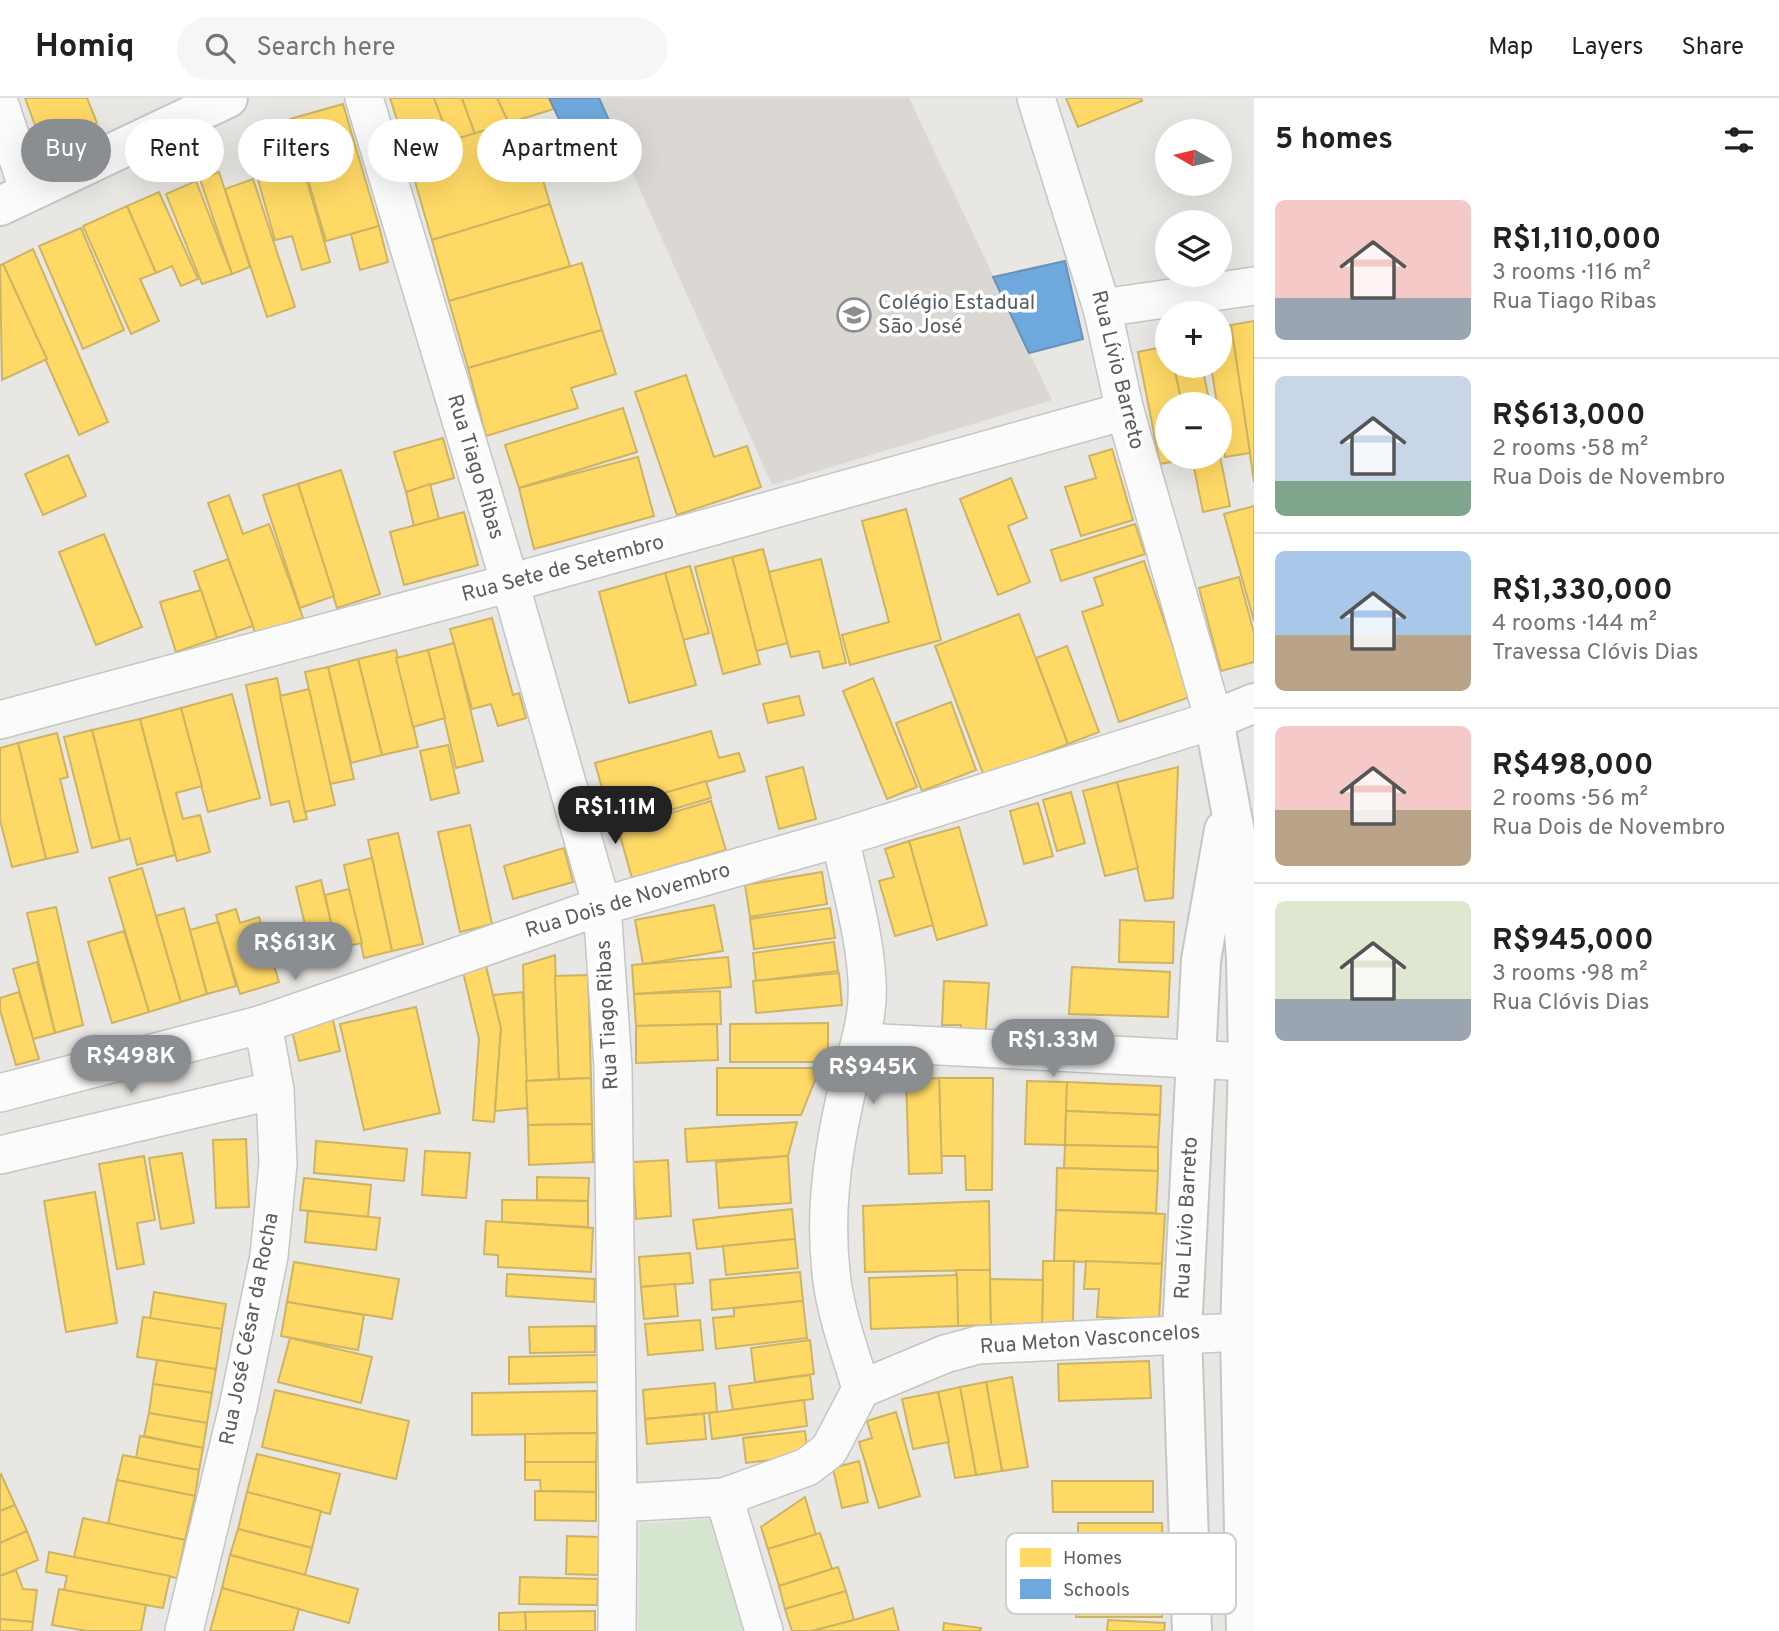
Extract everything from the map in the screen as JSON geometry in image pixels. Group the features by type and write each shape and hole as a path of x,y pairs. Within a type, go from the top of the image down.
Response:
{"street":[{"path":"0,105 14,199 228,98"},
{"name":"Rua Tiago Ribas","path":"364,98 510,583 602,906 613,1067 617,1631"},
{"name":"Rua Lívio Barreto","path":"1036,98 1102,308 1125,411 1214,720 1244,902 1249,1230 1240,1332 1246,1631"},
{"path":"1102,308 1254,286"},
{"name":"Rua Sete de Setembro","path":"0,720 510,583 1125,411"},
{"name":"Rua Dois de Novembro","path":"0,1093 264,1024 602,906 840,838 1214,720 1254,704"},
{"name":"Rua Lívio Barreto","path":"1189,1533 1182,1333 1195,1057 1201,960 1229,807"},
{"path":"618,1503 724,1497 807,1467 821,1459 829,1450 861,1389 832,1283 828,1199 844,1101 862,1042 867,997 860,940 840,838"},
{"name":"Rua José César da Rocha","path":"184,1631 238,1407 269,1256 278,1164 275,1090 264,1024"},
{"path":"862,1042 1195,1057 1248,1062"},
{"path":"0,1155 275,1090"},
{"name":"Rua Meton Vasconcelos","path":"861,1389 945,1354 978,1345 1240,1332"},
{"path":"724,1497 764,1631"}],"shaded area":[{"name":"Colégio Estadual São José","path":"599,98 909,98 1052,400 772,485 637,182 642,182 642,119 608,119"}],"green space":[{"path":"709,1519 743,1631 638,1631 640,1524"}],"building: Homes":[{"path":"25,98 87,98 95,119 33,119"},
{"path":"390,98 434,98 442,119 397,119"},
{"path":"434,98 462,98 475,134 463,137 463,119 442,119"},
{"path":"462,98 497,98 507,119 477,119 475,134"},
{"path":"497,98 549,98 554,109 522,119 507,119"},
{"path":"1066,98 1141,98 1142,101 1078,127"},
{"path":"343,104 347,119 290,119"},
{"path":"477,133 477,182 544,182 550,204 432,240 415,182 463,182 463,137"},
{"path":"354,141 379,226 326,241 309,182 354,182"},
{"path":"196,182 232,274 202,284 166,194"},
{"path":"201,182 222,182 250,267 232,274"},
{"path":"245,182 254,182 295,307 267,317 225,189"},
{"path":"259,182 307,182 330,262 302,270 292,236 275,240"},
{"path":"159,192 198,279 181,286 172,266 156,273 127,206"},
{"path":"550,204 570,266 449,301 432,240"},
{"path":"127,206 156,273 140,279 159,321 131,334 83,226"},
{"path":"379,226 388,262 360,270 351,234"},
{"path":"81,228 124,330 83,349 39,246"},
{"path":"33,249 108,422 79,435 3,264"},
{"path":"582,263 602,330 468,368 449,301"},
{"path":"3,264 47,359 2,380 0,265"},
{"path":"1254,321 1254,482 1232,332 1232,325"},
{"path":"602,330 616,374 571,388 578,408 486,436 468,368"},
{"path":"1232,332 1250,453 1232,456 1232,392 1215,392 1213,378 1232,378"},
{"path":"1155,348 1155,378 1177,378 1179,392 1155,392 1155,439 1138,352"},
{"path":"686,375 714,457 747,446 761,487 677,515 635,392"},
{"path":"1177,378 1205,378 1207,392 1179,392"},
{"path":"623,408 637,452 519,488 505,445"},
{"path":"443,438 454,478 406,492 394,452"},
{"path":"1112,449 1133,520 1081,536 1065,487 1096,478 1089,456"},
{"path":"68,455 86,496 43,515 25,474"},
{"path":"638,457 654,516 534,549 519,488"},
{"path":"1194,469 1223,469 1230,506 1203,512"},
{"path":"341,470 380,594 337,608 298,484"},
{"path":"1011,478 1027,518 1008,526 1030,582 998,595 960,499"},
{"path":"298,484 334,596 300,608 263,495"},
{"path":"430,484 439,519 414,526 406,492"},
{"path":"229,495 243,534 269,524 303,618 256,635 208,503"},
{"path":"1254,506 1254,621 1224,514"},
{"path":"906,509 941,640 850,665 842,635 889,622 862,521"},
{"path":"464,512 478,565 404,585 390,532"},
{"path":"1135,524 1145,554 1061,581 1051,550"},
{"path":"104,534 142,627 96,645 59,552"},
{"path":"763,549 788,643 756,651 732,557"},
{"path":"732,557 760,664 723,674 695,567"},
{"path":"228,559 253,626 217,638 194,571"},
{"path":"821,559 846,663 823,668 819,651 791,657 769,572"},
{"path":"1144,561 1190,697 1119,722 1082,612 1103,605 1094,578"},
{"path":"690,566 709,633 683,640 665,573"},
{"path":"665,573 696,685 629,703 599,592"},
{"path":"1239,577 1254,633 1254,662 1221,671 1199,588"},
{"path":"201,590 217,638 176,652 160,602"},
{"path":"1019,614 1068,744 984,776 935,646"},
{"path":"492,618 513,695 519,693 526,718 498,726 491,704 472,709 450,629"},
{"path":"454,643 483,761 456,768 428,650"},
{"path":"1067,646 1099,732 1068,744 1036,658"},
{"path":"396,650 418,747 382,755 358,659"},
{"path":"428,650 445,718 413,727 396,658"},
{"path":"358,659 382,755 351,763 328,667"},
{"path":"328,667 354,779 330,784 305,672"},
{"path":"277,678 307,819 294,822 289,801 271,805 246,685"},
{"path":"873,678 917,787 887,799 843,691"},
{"path":"309,689 335,805 305,812 280,696"},
{"path":"232,694 260,798 208,812 181,708"},
{"path":"799,696 804,715 768,723 763,704"},
{"path":"951,702 976,770 922,791 896,723"},
{"path":"181,708 202,786 176,793 183,819 200,815 210,852 177,861 140,719"},
{"path":"140,719 175,855 137,865 130,838 120,841 92,730"},
{"path":"92,730 120,841 92,848 64,737"},
{"path":"711,731 719,758 739,753 745,771 608,809 595,763"},
{"path":"57,733 68,777 60,779 78,852 46,859 18,743"},
{"path":"18,743 46,859 12,867 0,820 0,748"},
{"path":"448,745 459,793 431,800 420,751"},
{"path":"803,767 816,819 779,829 766,777"},
{"path":"1178,767 1173,898 1145,901 1117,782"},
{"path":"706,781 711,798 613,827 608,809"},
{"path":"1117,782 1138,868 1105,876 1083,791"},
{"path":"1071,792 1085,843 1057,851 1043,800"},
{"path":"711,801 726,850 632,878 618,829"},
{"path":"1038,803 1053,856 1024,864 1010,811"},
{"path":"470,825 492,924 460,932 438,832"},
{"path":"959,827 987,925 937,940 909,841"},
{"path":"398,833 423,944 392,951 368,840"},
{"path":"909,841 933,925 895,936 879,881 894,877 885,849"},
{"path":"564,848 573,882 513,899 504,866"},
{"path":"372,858 392,951 364,958 344,865"},
{"path":"142,868 181,1002 149,1012 109,878"},
{"path":"822,872 827,904 750,917 745,885"},
{"path":"321,880 337,948 312,954 296,887"},
{"path":"349,889 362,943 337,948 325,895"},
{"path":"714,905 723,951 643,964 635,920"},
{"path":"56,907 83,1025 55,1033 27,913"},
{"path":"184,908 207,994 181,1002 156,916"},
{"path":"830,908 835,938 754,949 750,919"},
{"path":"236,909 240,923 259,917 279,982 240,994 216,915"},
{"path":"1120,920 1174,922 1173,963 1119,962"},
{"path":"218,922 236,986 207,994 190,930"},
{"path":"124,931 149,1012 112,1023 88,942"},
{"path":"834,942 838,971 756,981 753,953"},
{"path":"555,955 559,1079 526,1081 523,965"},
{"path":"728,957 731,987 634,994 632,965"},
{"path":"37,962 55,1033 33,1039 13,969"},
{"path":"486,966 501,1028 494,1122 473,1120 479,1039 463,972"},
{"path":"1072,967 1170,972 1168,1017 1069,1014"},
{"path":"839,973 842,1005 756,1013 753,981"},
{"path":"588,975 591,1078 559,1079 555,976"},
{"path":"944,981 989,983 985,1040 960,1038 961,1025 942,1025"},
{"path":"720,991 721,1024 636,1026 634,994"},
{"path":"19,992 39,1059 16,1065 0,1010 0,998"},
{"path":"523,992 528,1108 495,1111 501,1028 493,995"},
{"path":"416,1007 440,1113 364,1130 340,1024"},
{"path":"333,1020 340,1051 299,1061 292,1030"},
{"path":"828,1023 828,1062 730,1062 730,1024"},
{"path":"717,1024 718,1060 636,1063 636,1026"},
{"path":"717,1068 820,1068 801,1115 717,1115"},
{"path":"591,1078 592,1124 528,1125 526,1081"},
{"path":"939,1078 993,1078 992,1190 966,1190 965,1156 941,1156"},
{"path":"939,1078 942,1173 909,1174 906,1079"},
{"path":"1027,1081 1067,1082 1065,1145 1025,1144"},
{"path":"1067,1082 1161,1086 1160,1115 1066,1111"},
{"path":"1066,1111 1160,1115 1158,1147 1065,1145"},
{"path":"797,1122 788,1156 687,1162 685,1129"},
{"path":"592,1124 593,1162 529,1165 528,1125"},
{"path":"246,1139 249,1207 216,1208 213,1140"},
{"path":"316,1141 407,1149 404,1181 314,1173"},
{"path":"1065,1145 1158,1147 1158,1171 1064,1168"},
{"path":"425,1151 470,1153 466,1198 422,1195"},
{"path":"182,1153 194,1223 161,1229 149,1158"},
{"path":"144,1156 155,1220 137,1223 144,1264 117,1269 99,1164"},
{"path":"788,1156 791,1203 719,1208 716,1162"},
{"path":"668,1160 671,1216 636,1219 633,1162"},
{"path":"1057,1168 1158,1171 1156,1213 1056,1210"},
{"path":"537,1177 589,1178 588,1201 537,1200"},
{"path":"304,1178 371,1185 368,1217 300,1210"},
{"path":"95,1192 117,1323 66,1332 44,1201"},
{"path":"502,1200 588,1201 588,1227 502,1222"},
{"path":"989,1201 990,1270 865,1272 863,1206"},
{"path":"792,1209 795,1239 697,1249 693,1220"},
{"path":"1056,1210 1165,1214 1162,1264 1054,1261"},
{"path":"308,1211 380,1218 376,1250 305,1242"},
{"path":"486,1221 593,1228 591,1272 498,1267 498,1255 484,1254"},
{"path":"795,1239 798,1268 726,1275 723,1246"},
{"path":"690,1253 693,1283 641,1287 639,1257"},
{"path":"1043,1261 1074,1261 1073,1324 1042,1324"},
{"path":"1086,1261 1162,1264 1159,1320 1097,1317 1099,1289 1084,1289"},
{"path":"294,1262 399,1279 392,1319 287,1302"},
{"path":"956,1270 990,1270 991,1325 958,1326"},
{"path":"800,1272 803,1301 712,1310 710,1280"},
{"path":"507,1274 595,1279 594,1302 506,1296"},
{"path":"957,1275 958,1326 871,1329 869,1278"},
{"path":"990,1279 1043,1280 1042,1324 991,1325"},
{"path":"675,1284 678,1316 644,1319 641,1287"},
{"path":"154,1292 226,1304 222,1329 150,1319"},
{"path":"803,1301 807,1338 716,1349 713,1318 734,1316 734,1308"},
{"path":"287,1302 364,1315 358,1350 281,1336"},
{"path":"143,1317 222,1329 216,1369 137,1357"},
{"path":"700,1320 703,1350 648,1355 645,1324"},
{"path":"595,1326 595,1352 530,1353 529,1327"},
{"path":"290,1338 372,1357 361,1403 278,1382"},
{"path":"810,1340 814,1374 755,1382 751,1348"},
{"path":"598,1355 599,1382 509,1384 509,1357"},
{"path":"157,1360 216,1369 212,1393 153,1384"},
{"path":"1149,1361 1151,1398 1059,1401 1058,1364"},
{"path":"810,1375 813,1399 733,1410 729,1386"},
{"path":"1012,1377 1028,1467 1002,1471 986,1382"},
{"path":"986,1382 1002,1471 976,1475 960,1387"},
{"path":"715,1383 717,1412 645,1419 643,1390"},
{"path":"153,1384 212,1393 207,1423 149,1413"},
{"path":"960,1387 976,1475 955,1478 938,1392"},
{"path":"275,1390 409,1421 396,1479 262,1447"},
{"path":"597,1391 597,1433 472,1435 472,1393"},
{"path":"938,1392 949,1442 913,1449 902,1399"},
{"path":"804,1400 807,1426 712,1439 709,1413"},
{"path":"896,1412 920,1496 879,1508 859,1442 872,1438 867,1421"},
{"path":"149,1413 207,1423 203,1448 144,1436"},
{"path":"704,1414 706,1439 647,1444 645,1419"},
{"path":"805,1431 808,1455 746,1463 743,1438"},
{"path":"597,1433 596,1462 525,1462 525,1434"},
{"path":"140,1436 203,1448 199,1470 136,1458"},
{"path":"257,1454 340,1474 330,1514 247,1492"},
{"path":"123,1455 199,1470 195,1496 117,1480"},
{"path":"859,1461 868,1502 842,1508 833,1468"},
{"path":"525,1462 596,1462 596,1492 541,1491 540,1480 525,1480"},
{"path":"0,1475 15,1505 0,1511"},
{"path":"117,1480 195,1496 185,1540 108,1524"},
{"path":"1052,1481 1153,1481 1153,1512 1053,1512"},
{"path":"535,1491 596,1492 596,1521 535,1520"},
{"path":"247,1492 321,1511 312,1548 238,1529"},
{"path":"805,1497 816,1535 768,1549 761,1527"},
{"path":"15,1505 27,1531 0,1543 0,1511"},
{"path":"83,1518 185,1540 177,1578 74,1557"},
{"path":"1078,1523 1162,1523 1162,1533 1078,1533"},
{"path":"238,1529 312,1548 305,1575 230,1555"},
{"path":"27,1531 38,1560 0,1576 0,1543"},
{"path":"820,1533 832,1569 779,1586 768,1549"},
{"path":"567,1536 599,1537 598,1575 566,1574"},
{"path":"49,1552 170,1576 163,1608 64,1590 67,1576 46,1572"},
{"path":"230,1555 358,1589 349,1623 222,1588"},
{"path":"838,1567 846,1591 785,1609 779,1586"},
{"path":"16,1570 23,1589 37,1590 33,1622 0,1619 0,1576"},
{"path":"520,1577 598,1579 597,1605 519,1604"},
{"path":"222,1588 299,1609 293,1631 210,1631"},
{"path":"59,1589 146,1605 141,1631 87,1631 52,1625"},
{"path":"846,1591 854,1620 812,1631 792,1631 785,1609"},
{"path":"893,1608 899,1631 812,1631 854,1620"},
{"path":"595,1611 595,1631 526,1631 525,1612"},
{"path":"525,1612 526,1631 499,1631 499,1613"},
{"path":"1076,1614 1162,1614 1162,1617 1076,1617"},
{"path":"0,1619 33,1622 32,1631 0,1631"},
{"path":"1108,1620 1165,1623 1164,1631 1107,1631"},
{"path":"944,1623 981,1628 980,1631 943,1631"}],"building: Schools":[{"path":"549,98 599,98 608,119 559,119"},
{"path":"1065,261 1083,339 1029,353 993,277"}],"place":[{"name":"Colégio Estadual São José","path":"854,315"}]}
